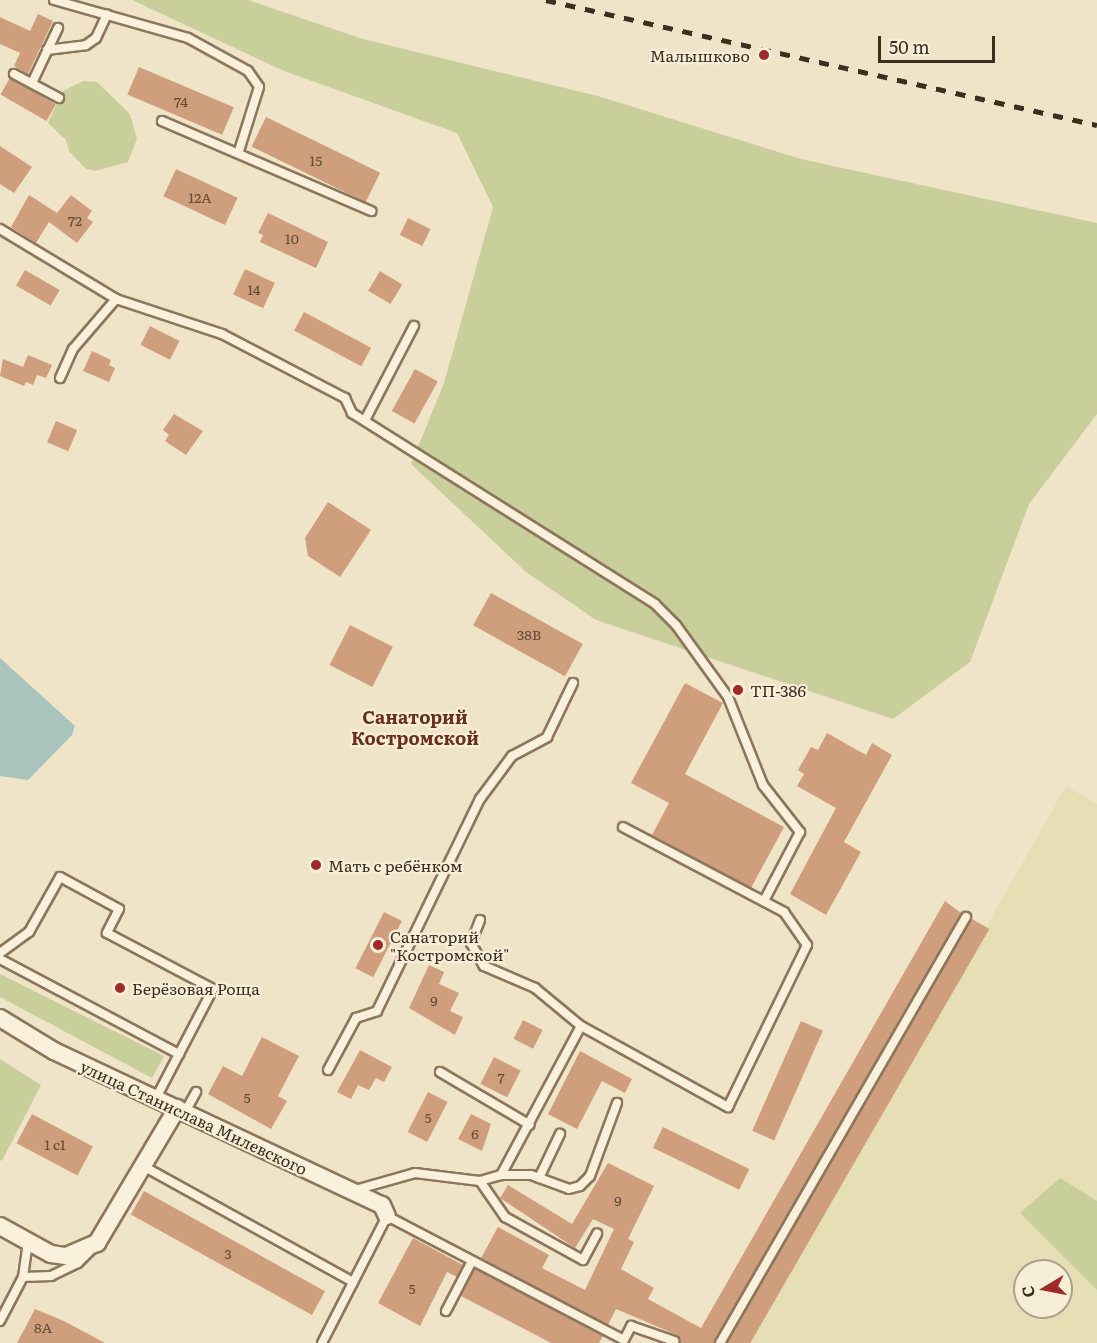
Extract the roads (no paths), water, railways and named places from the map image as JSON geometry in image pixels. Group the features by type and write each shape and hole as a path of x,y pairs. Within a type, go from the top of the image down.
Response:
{"street":[{"name":"улица Станислава Милевского","path":"0,1018 54,1052 382,1205 387,1216"},
{"path":"0,1226 28,1241 66,1256 98,1243 143,1166 181,1110"}],"lane":[{"path":"54,0 188,38 248,72 260,87 239,151"},
{"path":"47,50 86,45 96,38 107,14"},
{"path":"32,83 58,28"},
{"path":"14,74 59,98"},
{"path":"162,121 239,151 371,211"},
{"path":"0,228 116,299 222,334 345,398 352,412 364,420 655,604 676,624 728,697 763,785 800,832 764,901"},
{"path":"60,378 73,349 116,299"},
{"path":"364,420 414,326"},
{"path":"328,1070 356,1018 377,1011 480,799 512,756 547,737 573,683"},
{"path":"480,920 471,943 484,966 535,988 581,1026 728,1107 807,945 784,912 623,827"},
{"path":"0,953 29,932 60,877 119,909 106,933 213,989 156,1098"},
{"path":"720,1343 966,917"},
{"path":"0,960 179,1054"},
{"path":"501,1175 530,1125 581,1026"},
{"path":"440,1072 530,1125"},
{"path":"181,1110 196,1092"},
{"path":"352,1191 415,1173 480,1181 501,1175 539,1178 569,1189 580,1186 590,1176 616,1103"},
{"path":"539,1178 561,1134"},
{"path":"143,1166 353,1282"},
{"path":"480,1181 505,1217 583,1260 597,1234"},
{"path":"322,1343 387,1216 624,1340 631,1326 674,1341"},
{"path":"0,1321 24,1277 28,1241"},
{"path":"24,1277 51,1276 78,1263 98,1243"},
{"path":"446,1311 472,1261"}],"water":[{"path":"0,658 75,726 72,735 28,780 0,776"}],"railway":[{"path":"546,0 1097,125"}],"place":[{"name":"Малышково","path":"764,55"},
{"name":"ТП-386","path":"738,690"},
{"name":"Мать с ребёнком","path":"316,865"},
{"name":"Санаторий \"Костромской\"","path":"378,945"},
{"name":"Берёзовая Роща","path":"120,988"}],"district":[{"name":"Санаторий Костромской","path":"415,728"}]}
